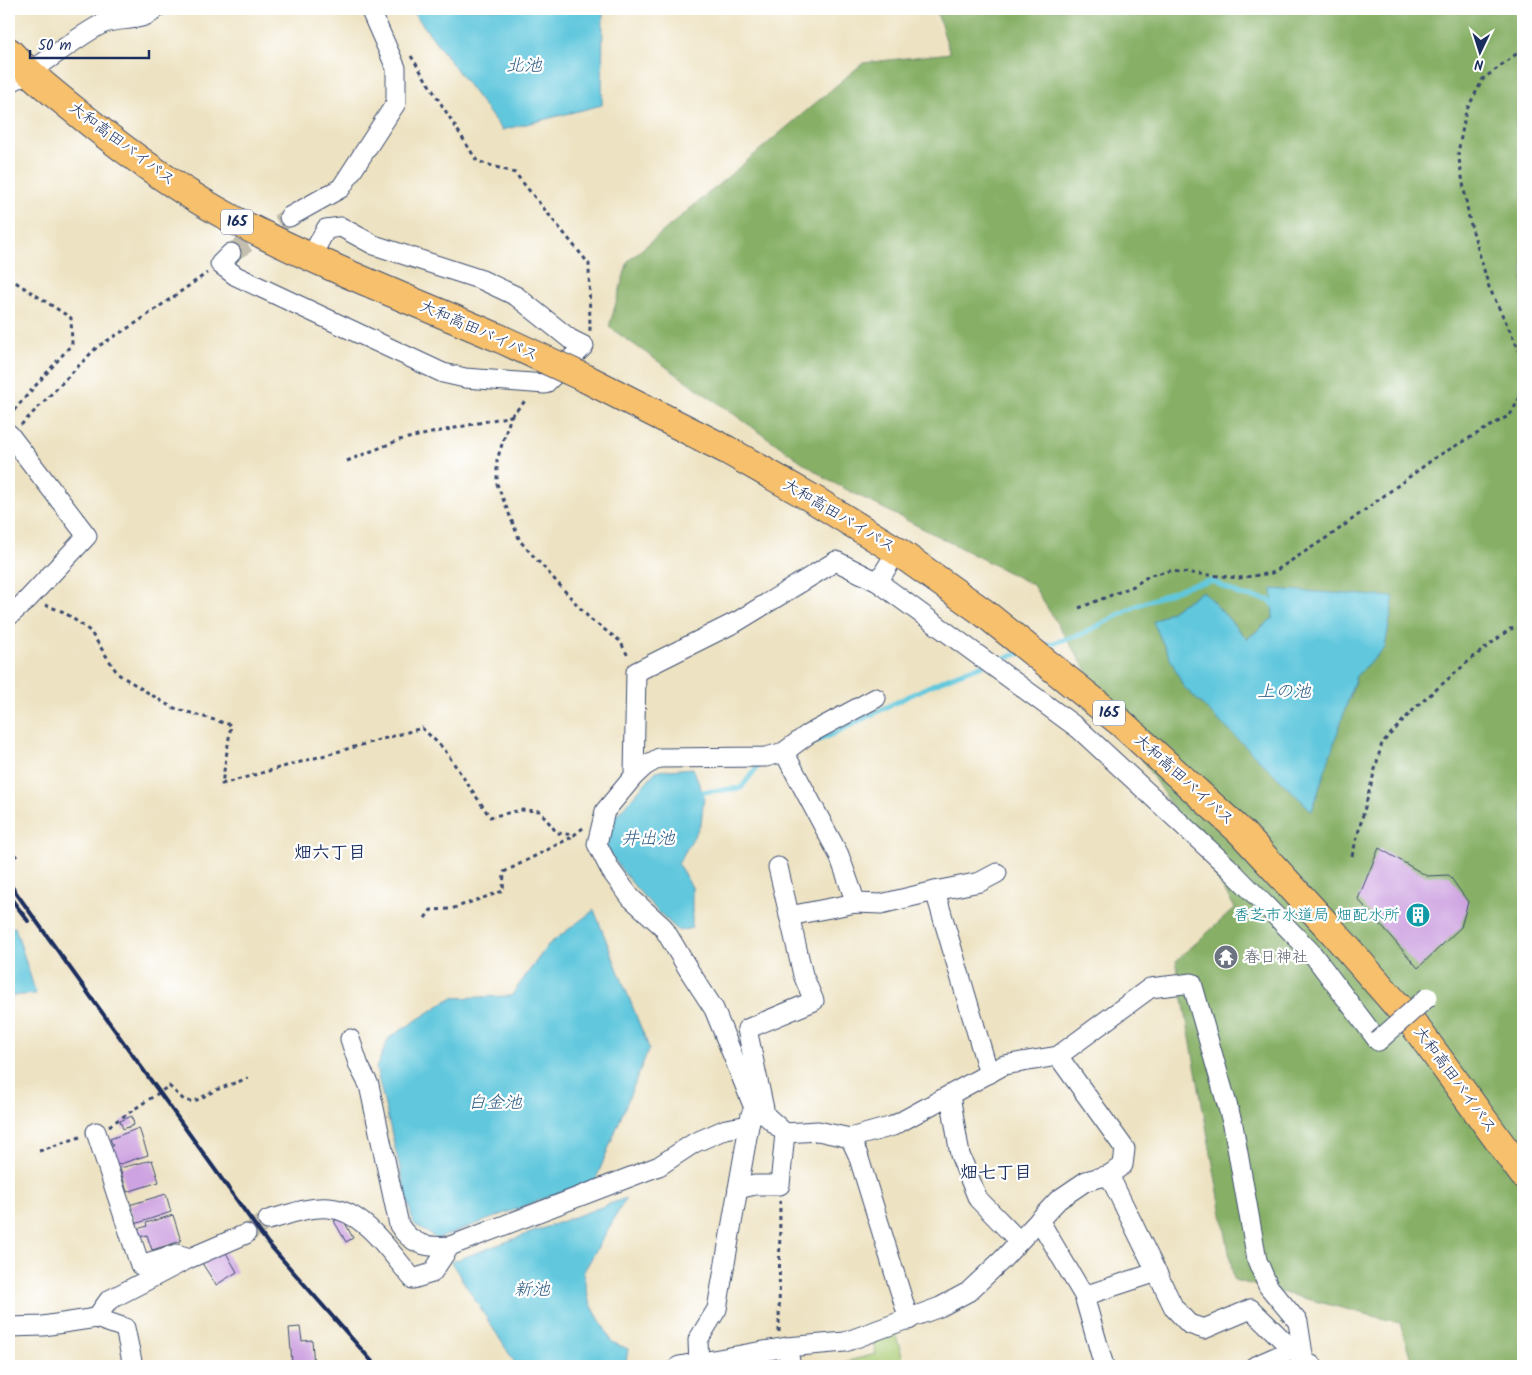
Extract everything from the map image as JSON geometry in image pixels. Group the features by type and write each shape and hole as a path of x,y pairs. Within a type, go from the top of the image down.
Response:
{"highway":[{"name":"大和高田バイパス","path":"9,52 19,78 184,190 234,221 311,257 499,338 587,379 727,450 814,499 897,551 983,612 1120,722 1242,833 1334,933 1414,1025 1523,1174"}],"street":[{"path":"19,78 102,24 139,18 155,9"},
{"path":"289,217 341,188 396,103 396,68 370,9"},
{"path":"225,259 236,276 443,373 465,378 545,384 584,346 570,339 516,296 482,280 374,246 341,227 326,229 311,257"},
{"path":"9,435 87,536 27,600 9,616"},
{"path":"878,582 897,551"},
{"path":"634,776 636,672 738,621 836,561 878,582 1079,729 1228,868 1311,952 1378,1041 1428,997"},
{"path":"876,698 807,735 784,752 766,757 659,758 645,766 634,776 605,811 597,844 611,871 630,898 663,927 714,1009 755,1114 786,1133 818,1131 850,1138 893,1126 1004,1065 1058,1056 1150,988 1192,983 1233,1125 1256,1260 1268,1286 1298,1322 1303,1359"},
{"path":"784,752 839,854 856,903"},
{"path":"698,1365 698,1340 717,1309 738,1189 755,1114 747,1029 814,1002 803,975 778,867"},
{"path":"789,916 856,903 881,904 980,882 997,873"},
{"path":"935,891 990,1074"},
{"path":"1311,952 1334,933"},
{"path":"350,1039 359,1066 369,1085 399,1225 406,1236 421,1244 436,1247 450,1246 659,1166 694,1143 755,1114"},
{"path":"679,1366 698,1365 783,1347 845,1342 909,1320 940,1307 968,1292 1058,1200 1086,1182 1108,1175 1123,1165 1125,1149 1058,1056"},
{"path":"950,1095 960,1155 978,1199 1019,1241"},
{"path":"96,1132 140,1265 176,1254 190,1258"},
{"path":"738,1189 755,1185 780,1185 786,1133"},
{"path":"850,1138 858,1154 909,1320"},
{"path":"1108,1175 1158,1272 1174,1308 1189,1324 1204,1330 1251,1309 1303,1359"},
{"path":"268,1220 307,1210 329,1208 346,1212 370,1229 413,1279 432,1273 450,1246"},
{"path":"1039,1220 1084,1296 1104,1366"},
{"path":"96,1318 109,1300 190,1258 246,1234"},
{"path":"1084,1296 1158,1272"},
{"path":"9,1327 43,1326 96,1318 125,1328 133,1366"},
{"path":"783,1347 791,1366"},
{"path":"1255,1366 1303,1359"}],"path":[{"path":"1523,49 1483,79 1466,111 1458,153 1471,226 1489,287 1520,352 1523,376"},
{"path":"407,50 477,161 515,174 590,264 591,329 584,346"},
{"path":"9,435 97,347 136,323 225,259"},
{"path":"9,278 71,318 72,344 9,416"},
{"path":"1079,608 1134,586 1150,575 1170,570 1239,578 1272,573 1334,533 1436,457 1510,415 1523,392"},
{"path":"347,461 399,440 511,416 497,460 497,484 520,541 590,620 620,641 636,672"},
{"path":"27,600 64,612 90,631 118,674 156,698 171,707 231,725 222,784 422,728 444,749 490,817 521,810 540,811 557,834 574,835"},
{"path":"1352,856 1382,743 1416,708 1471,660 1510,629 1523,627"},
{"path":"425,918 431,910 450,909 503,890 504,872 574,835 605,811"},
{"path":"9,862 17,855"},
{"path":"137,1108 169,1086 184,1100 193,1102 216,1090 248,1078"},
{"path":"780,1185 783,1347"}],"green space":[{"path":"936,9 1523,9 1523,1366 1413,1366 1400,1323 1234,1280 1176,961 1235,908 1033,585 828,480 609,327 628,261 863,63 950,53","holes":["1273,589 1385,648 1356,676 1350,699 1153,622 1203,591 1247,639 1273,618"]},
{"path":"895,1332 905,1366 844,1366 844,1362 876,1354 872,1340"}],"water":[{"name":"北池","path":"411,9 603,9 602,105 502,130"},
{"name":"上の池","path":"1272,589 1394,597 1385,648 1356,676 1312,811 1183,686 1153,622 1203,591 1247,639 1273,618"},
{"name":"井出池","path":"693,768 704,797 701,824 678,864 692,887 692,928 679,931 638,890 604,844 606,827 656,771"},
{"name":"白金池","path":"594,910 649,1048 596,1179 437,1239 413,1223 376,1068 389,1038 451,998 511,996 548,945"},
{"path":"15,927 36,994 9,996 9,928"},
{"name":"新池","path":"626,1198 583,1273 589,1301 612,1342 628,1349 626,1362 618,1366 517,1366 451,1262"}],"building":[{"name":"香芝市水道局 畑配水所","path":"1379,848 1427,876 1449,875 1468,902 1461,927 1418,968 1358,899"},
{"path":"132,1116 134,1125 123,1129 120,1121"},
{"path":"139,1128 148,1155 114,1166 107,1149 113,1146 110,1139"},
{"path":"152,1160 159,1182 127,1192 120,1168"},
{"path":"166,1194 171,1212 135,1224 129,1205"},
{"path":"173,1215 181,1241 152,1250 147,1235 137,1238 134,1230 147,1226 146,1223"},
{"path":"342,1217 353,1238 346,1242 334,1221"},
{"path":"225,1251 237,1272 216,1285 200,1260"},
{"path":"300,1327 302,1341 312,1340 314,1366 300,1366 300,1361 292,1362 289,1328"}],"waterway":[{"path":"1041,647 1082,634 1136,606 1190,585 1212,581 1240,595 1269,600 1277,608"},
{"path":"995,661 1021,653"},
{"path":"806,746 915,693 983,665"},
{"path":"698,796 703,792 741,788 761,762"}],"tunnel":[{"path":"231,253 289,217"},
{"path":"246,1234 268,1220"}],"railway":[{"path":"9,883 267,1242 376,1366"},
{"path":"9,896 28,921"}],"place":[{"name":"香芝市水道局 畑配水所","path":"1418,915"},
{"name":"春日神社","path":"1226,957"}],"district":[{"name":"畑六丁目","path":"330,853"},
{"name":"畑七丁目","path":"996,1173"}]}
